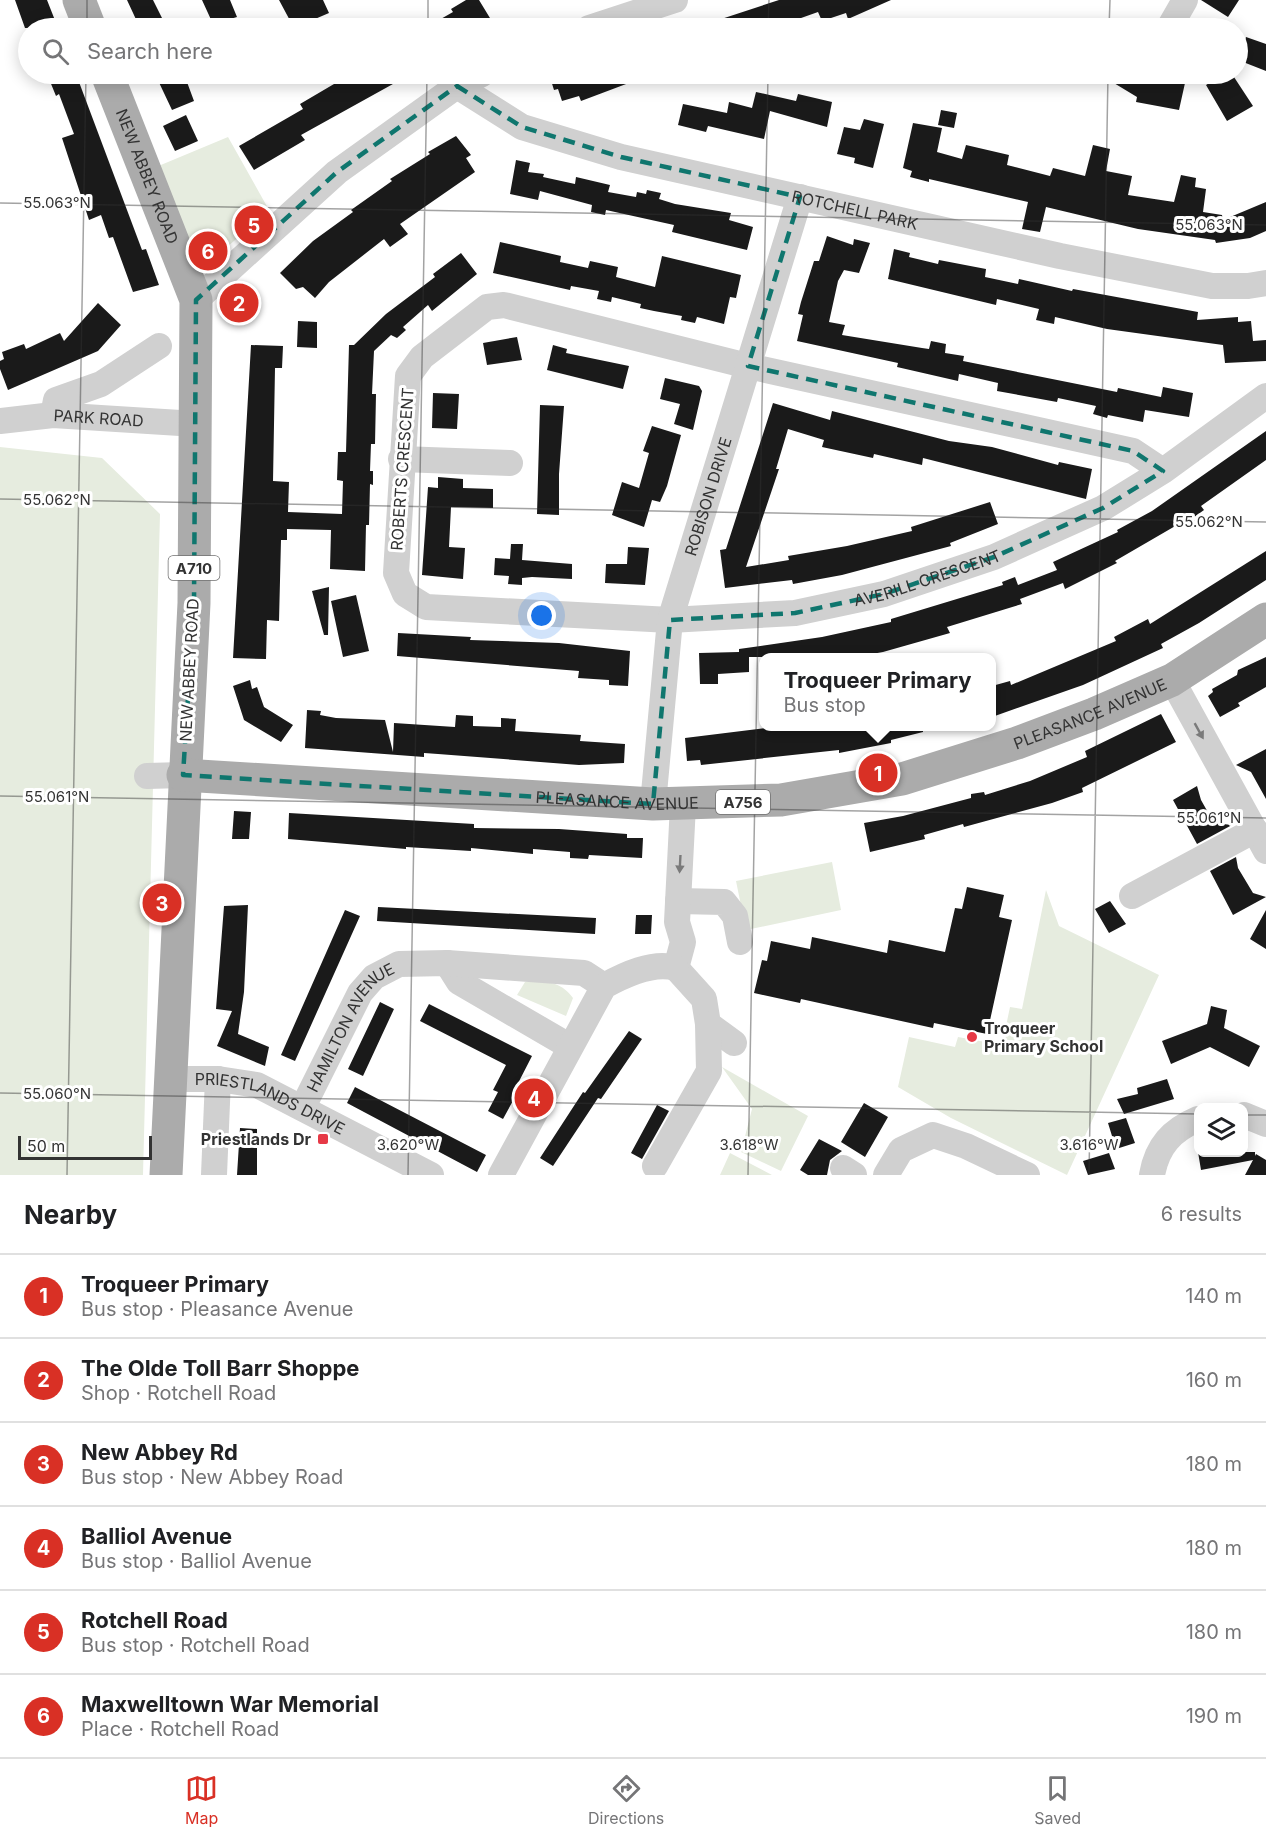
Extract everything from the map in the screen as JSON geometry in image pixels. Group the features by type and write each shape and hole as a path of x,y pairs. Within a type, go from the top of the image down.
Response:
{"main road":[{"path":"80,0 86,18"},
{"name":"NEW ABBEY ROAD","path":"111,84 196,300 194,603 183,776 166,1175"},
{"name":"PLEASANCE AVENUE","path":"183,776 668,805 781,800 902,779 1017,742 1094,714 1172,680 1266,619"}],"street":[{"path":"620,18 675,0"},
{"path":"1175,18 1185,0"},
{"path":"196,300 337,172 461,84"},
{"name":"ROTCHELL PARK","path":"457,86 522,127 621,157 1059,256 1212,286 1248,286 1266,283"},
{"name":"ROBISON DRIVE","path":"676,968 683,942 677,922 678,901 668,805 670,620 800,197"},
{"name":"ROBERTS CRESCENT","path":"670,620 426,607 405,594 396,573 401,459 408,376 422,357 486,307 504,305 748,366"},
{"path":"53,415 56,400 101,384 159,346"},
{"path":"748,366 1133,451 1163,471"},
{"name":"AVERILL CRESCENT","path":"670,620 795,613 884,594 994,557 1103,508 1163,471 1266,396"},
{"name":"PARK ROAD","path":"1,418 53,415 196,424"},
{"path":"401,459 510,463"},
{"path":"1132,896 1260,841 1172,680"},
{"path":"147,776 183,776"},
{"path":"678,901 724,902 735,916 740,942"},
{"path":"447,963 459,982 569,1046"},
{"name":"HAMILTON AVENUE","path":"303,1107 360,993 374,977 399,964 447,963 584,973 604,986"},
{"path":"501,1175 569,1046 604,986 622,975 667,965 676,968 704,999 708,1024 709,1071 655,1166"},
{"path":"708,1024 734,1043"},
{"name":"PRIESTLANDS DRIVE","path":"169,1079 218,1079 256,1086 303,1107 431,1175"},
{"path":"214,1175 218,1079"},
{"path":"1248,1117 1266,1124"},
{"path":"1152,1175 1159,1148 1178,1127 1194,1121"},
{"path":"886,1175 901,1150 933,1135 966,1146 1027,1175"}],"highlighted area":[{"path":"457,86 522,127 621,157 800,197 748,366 1133,451 1163,471 1103,508 994,557 884,594 795,613 670,620 653,804 183,775 194,603 196,300 337,172"}],"shaded area":[{"path":"228,137 269,210 226,248 215,241 186,242 156,167"},
{"path":"0,447 102,458 160,514 143,1175 0,1175"},
{"path":"832,862 841,910 746,930 736,881"},
{"path":"1046,890 1059,926 1159,975 1067,1175 951,1118 898,1087 909,1037 955,1047 958,1037 1002,1045 1010,1007 1022,1009"},
{"path":"525,982 556,984 569,993 573,998 566,1016 517,995"},
{"path":"722,1067 808,1116 781,1171 741,1152 752,1109"},
{"path":"730,1153 772,1175 720,1175"}],"building":[{"path":"15,0 47,0 54,18 21,18"},
{"path":"127,0 153,0 162,18 135,18"},
{"path":"202,0 230,0 237,17 234,18 210,18"},
{"path":"279,0 323,0 329,13 317,18 289,18"},
{"path":"466,0 479,0 490,18 442,18 453,12 451,9"},
{"path":"779,0 891,0 850,18 848,18 846,13 831,18 821,18 818,12 801,18 724,18"},
{"path":"1201,0 1239,0 1228,17"},
{"path":"1248,38 1266,44 1266,71 1248,64"},
{"path":"51,84 80,84 142,250 146,249 159,285 133,292 113,237 109,238 101,215 89,220 62,138 74,134 59,94 56,96"},
{"path":"160,84 188,84 194,101 172,110"},
{"path":"334,84 393,84 301,135 305,140 254,170 239,146 303,109 300,104"},
{"path":"552,84 626,84 581,101 579,96 562,101 558,89 554,90"},
{"path":"1116,84 1185,84 1179,110 1136,102 1137,97"},
{"path":"1239,84 1253,106 1227,121 1206,85"},
{"path":"756,92 796,101 798,94 832,102 827,127 770,111 764,139 708,126 706,132 678,125 683,104 727,113 729,102 752,108"},
{"path":"941,110 957,113 954,128 938,125"},
{"path":"186,115 198,141 175,151 163,126"},
{"path":"864,119 884,124 873,168 854,163 855,158 837,154 844,127 860,130"},
{"path":"913,123 942,128 937,152 962,159 966,145 1009,155 1007,165 1050,176 1053,168 1085,176 1093,145 1110,149 1106,171 1132,176 1128,195 1174,202 1181,175 1196,178 1195,187 1206,189 1203,212 1222,215 1223,220 1266,202 1266,231 1250,238 1216,243 1215,240 1138,229 1046,207 1040,232 1022,229 1028,202 929,179 929,182 910,177 912,171 903,168"},
{"path":"456,136 471,155 466,158 475,172 400,224 408,234 390,247 384,239 329,282 315,298 303,287 296,289 280,273 313,241 392,181 390,179 430,154 428,152"},
{"path":"516,160 530,163 528,172 544,174 543,177 575,184 576,177 610,185 608,192 636,197 637,192 646,194 647,190 661,193 659,199 675,204 731,213 729,220 753,227 747,250 672,232 674,225 606,210 605,215 591,212 592,205 540,191 538,200 510,194"},
{"path":"827,236 853,245 854,239 870,243 859,273 844,270 838,281 829,322 845,325 842,335 929,349 931,341 946,344 945,353 964,356 963,361 1117,392 1118,388 1161,397 1163,387 1193,393 1189,417 1145,410 1143,422 1108,415 1107,418 1093,414 1096,406 1058,398 1057,402 997,391 998,383 959,374 958,381 897,367 898,363 797,341 803,315 798,314 801,302 814,261 819,261"},
{"path":"500,242 561,256 560,262 588,268 590,261 618,267 616,277 655,287 662,256 741,275 736,298 730,297 724,324 697,317 695,323 681,320 682,316 640,308 641,304 612,297 611,302 597,299 599,291 571,286 570,290 493,273"},
{"path":"894,249 910,253 909,257 938,264 939,260 986,269 985,277 1018,284 1019,279 1072,291 1073,289 1198,312 1197,320 1238,317 1238,322 1251,321 1253,341 1266,340 1266,361 1225,363 1223,345 1107,329 1055,317 1054,324 1036,320 1039,309 997,299 996,305 888,279"},
{"path":"461,253 477,274 432,311 428,305 403,327 406,330 397,338 391,335 374,351 372,394 376,394 375,444 371,444 370,471 373,471 373,485 370,484 369,525 366,525 365,571 330,569 331,530 287,529 287,540 281,540 279,621 267,620 266,659 233,658 251,345 283,346 282,368 275,368 273,481 289,482 288,512 342,514 343,481 337,480 338,452 346,452 349,345 354,345 386,314 435,277 433,274"},
{"path":"230,289 253,290 252,318 224,317 225,294"},
{"path":"98,303 121,325 98,351 8,390 0,369 0,361 4,359 2,352 24,344 26,349 60,333 64,341"},
{"path":"298,321 317,322 317,348 297,347"},
{"path":"517,337 522,360 487,365 483,343"},
{"path":"553,345 567,349 566,353 629,366 623,389 547,370"},
{"path":"665,378 699,386 702,391 693,430 674,424 680,404 660,399"},
{"path":"433,393 459,394 457,429 432,428"},
{"path":"773,403 830,420 832,411 949,441 992,447 1058,465 1059,462 1092,469 1086,499 923,458 922,465 874,454 873,458 822,447 824,440 788,429 776,469 779,469 746,567 789,560 788,556 847,546 912,531 911,527 990,502 998,524 950,543 951,546 842,575 793,584 792,580 725,588 720,550 726,549"},
{"path":"540,405 564,406 559,474 559,515 537,514"},
{"path":"652,426 681,435 667,486 660,502 652,500 644,527 612,515 622,482 639,488 649,453 643,451"},
{"path":"1266,431 1266,460 1201,506 1204,510 1179,528 1177,525 1115,561 1117,563 1065,589 1063,583 1020,599 1022,604 947,627 950,633 883,652 759,653 759,657 749,657 749,672 718,674 718,684 700,684 699,653 739,652 739,649 822,637 891,622 891,619 1003,585 1002,582 1015,577 1018,585 1057,570 1053,562 1118,532 1117,530 1152,511"},
{"path":"438,477 463,479 463,488 493,489 493,508 451,507 449,547 465,548 463,579 422,575 428,487 438,488"},
{"path":"511,544 523,544 522,560 572,564 572,579 532,577 522,578 522,585 508,584 509,576 494,575 495,558 510,559"},
{"path":"628,547 649,548 645,585 605,583 606,564 627,564"},
{"path":"1266,551 1266,580 1199,623 1161,644 1163,648 1083,685 996,716 996,685 1010,681 1011,685 1116,641 1114,637 1148,619 1150,624"},
{"path":"329,587 328,635 324,635 312,591"},
{"path":"356,595 369,651 343,657 331,601"},
{"path":"398,633 471,637 470,640 559,643 630,651 628,686 609,685 609,680 578,678 579,671 397,656"},
{"path":"1266,657 1266,687 1238,703 1240,706 1220,717 1208,696 1213,692 1212,689 1237,675 1238,670"},
{"path":"250,680 252,689 257,687 264,707 293,725 281,742 244,720 233,686"},
{"path":"307,710 321,711 320,715 336,718 385,720 393,752 394,723 455,727 456,715 473,716 473,726 501,727 501,718 516,719 515,731 581,735 580,741 625,744 624,763 579,765 424,753 424,757 305,748"},
{"path":"1161,714 1176,742 1082,788 1083,792 1052,803 964,827 963,824 924,835 925,839 870,852 864,823 903,816 971,798 971,794 984,792 985,795 1030,781 1087,757 1085,751"},
{"path":"759,729 759,731 923,731 891,740 891,743 839,753 839,750 701,765 700,760 687,761 685,738"},
{"path":"1266,749 1266,799 1251,772 1236,765"},
{"path":"1197,786 1201,800 1214,823 1232,825 1197,844 1173,800"},
{"path":"234,811 251,812 249,839 232,839"},
{"path":"289,813 474,824 474,828 559,829 627,834 627,838 643,838 642,858 589,855 588,859 570,858 570,852 533,849 533,854 471,848 471,851 406,847 406,849 288,839"},
{"path":"1236,857 1238,868 1253,893 1266,897 1233,915 1210,871"},
{"name":"Troqueer Primary School","path":"967,887 1004,895 999,917 1012,920 987,1034 934,1023 933,1028 801,999 800,1003 754,993 762,960 767,961 771,941 810,949 812,937 887,953 889,940 945,952 955,908 962,909"},
{"path":"1110,901 1126,924 1109,933 1095,909"},
{"path":"248,905 244,992 238,1034 269,1047 265,1066 217,1046 232,1011 216,1009 224,906"},
{"path":"378,907 596,918 595,934 377,921"},
{"path":"345,910 360,916 295,1061 281,1055"},
{"path":"1266,910 1266,949 1250,939"},
{"path":"636,915 652,915 651,934 635,934"},
{"path":"380,1002 394,1009 363,1076 348,1069"},
{"path":"429,1004 532,1056 512,1095 515,1097 503,1119 488,1111 498,1092 493,1090 506,1065 420,1021"},
{"path":"1211,1006 1227,1010 1224,1028 1260,1046 1249,1067 1210,1047 1171,1064 1162,1041 1207,1024"},
{"path":"629,1031 642,1039 601,1099 598,1098 553,1166 540,1158 583,1092 585,1093"},
{"path":"1167,1079 1174,1099 1124,1114 1117,1099 1138,1094 1137,1088"},
{"path":"355,1087 486,1155 477,1172 347,1103"},
{"path":"864,1103 888,1117 865,1157 841,1142"},
{"path":"657,1105 669,1111 642,1159 631,1153"},
{"path":"1126,1118 1135,1143 1116,1149 1108,1123"},
{"path":"240,1128 257,1129 257,1175 237,1175"},
{"path":"819,1139 842,1151 830,1160 827,1175 808,1175 800,1170"},
{"path":"1248,1152 1255,1152 1255,1156 1256,1154 1266,1160 1266,1175 1245,1175 1253,1160 1201,1170 1199,1157 1248,1157"},
{"path":"1109,1153 1115,1169 1088,1175 1083,1161"}],"place":[{"name":"Rotchell Road","path":"254,225"},
{"name":"Maxwelltown War Memorial","path":"208,251"},
{"name":"The Olde Toll Barr Shoppe","path":"239,303"},
{"name":"Troqueer Primary","path":"878,773"},
{"name":"New Abbey Rd","path":"162,903"},
{"name":"Troqueer Primary School","path":"972,1037"},
{"name":"Balliol Avenue","path":"534,1098"},
{"name":"Priestlands Dr","path":"323,1139"}]}
